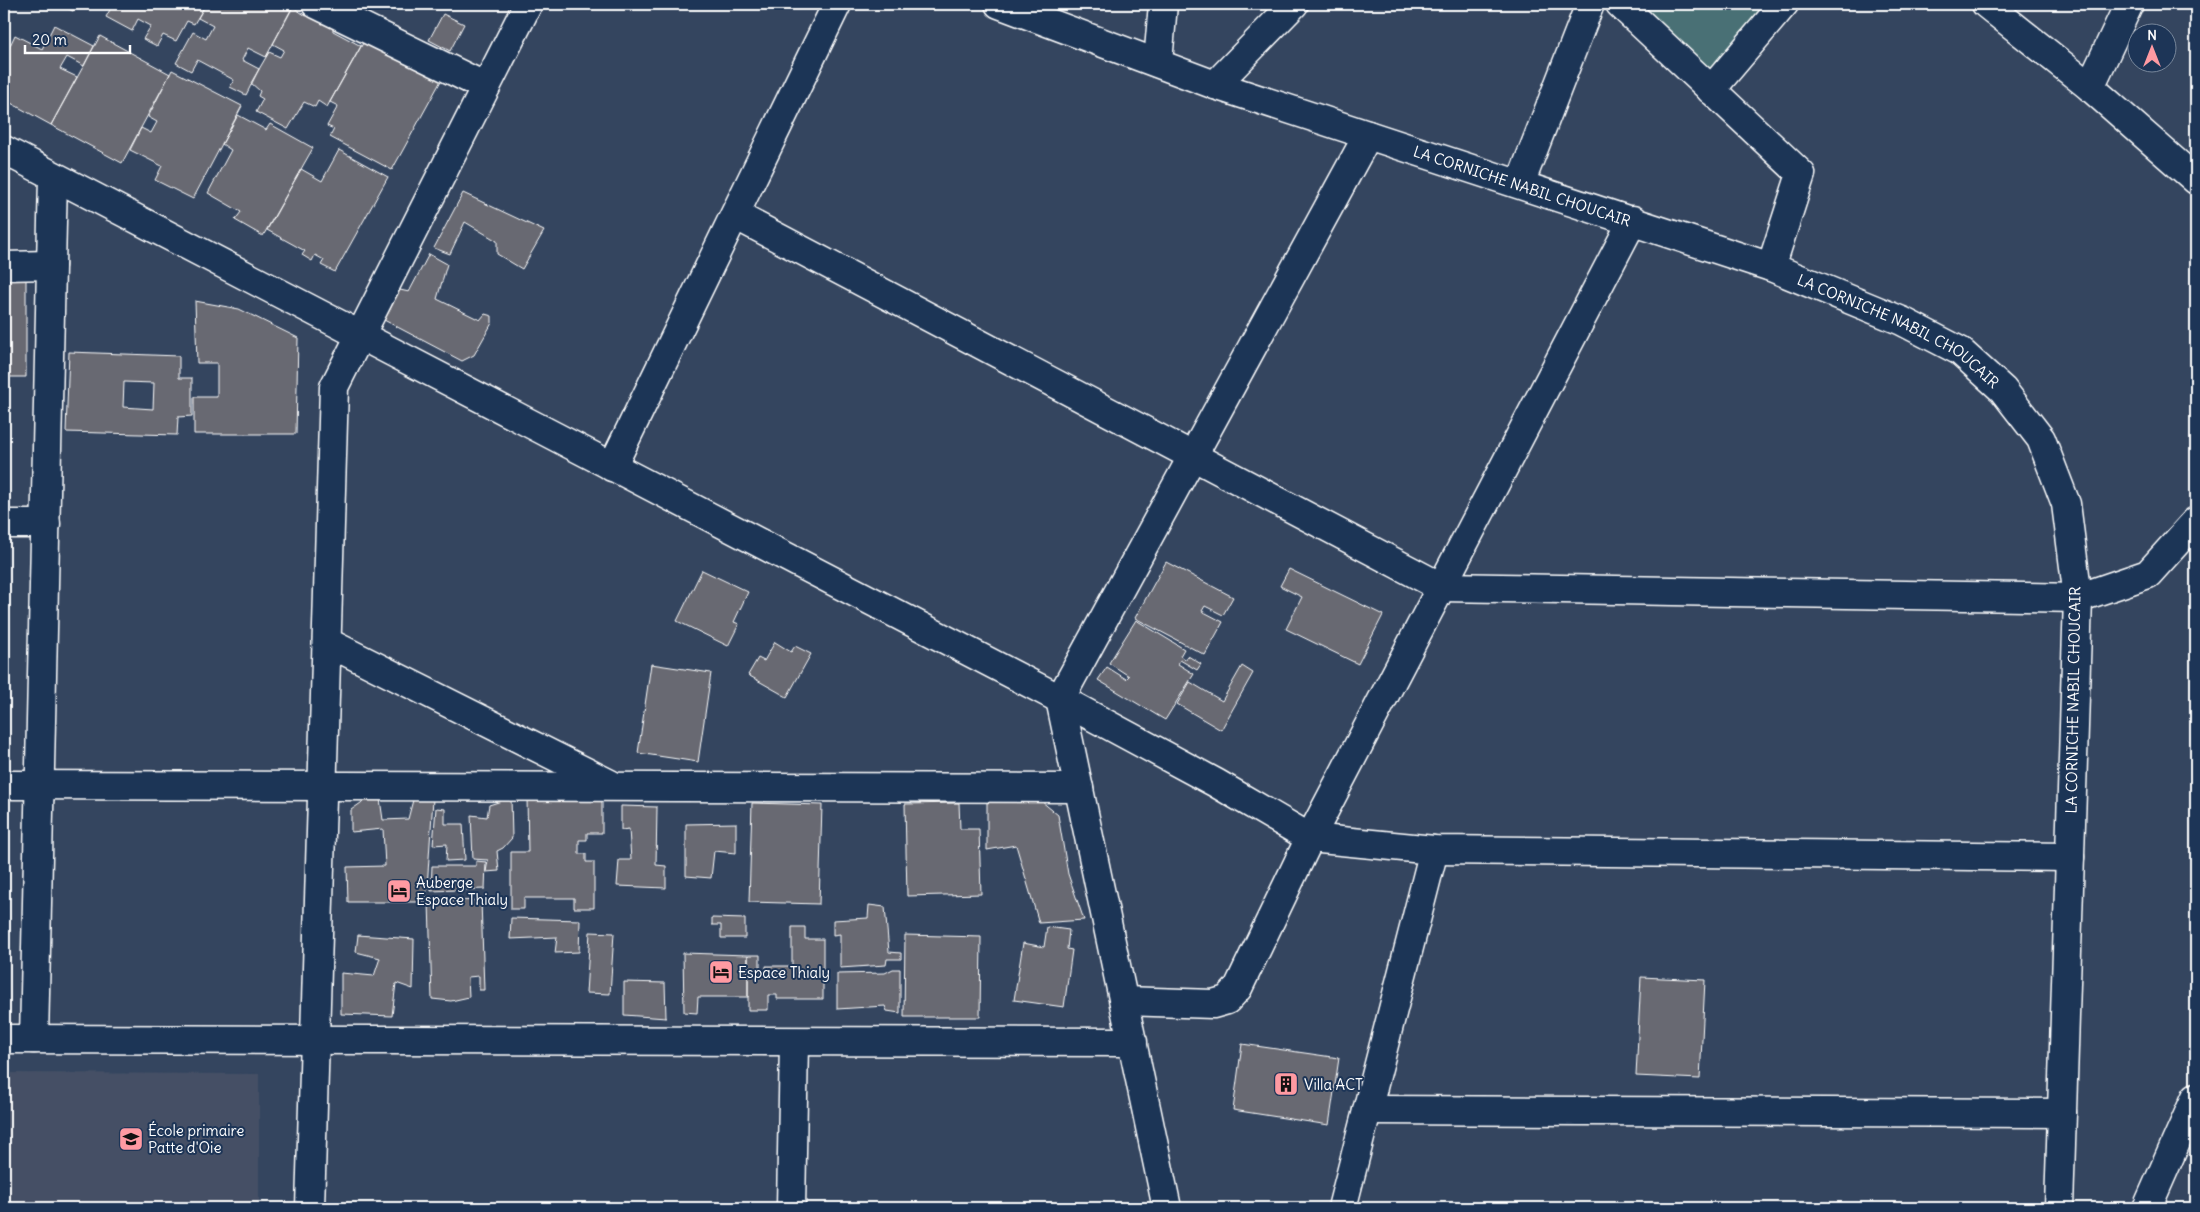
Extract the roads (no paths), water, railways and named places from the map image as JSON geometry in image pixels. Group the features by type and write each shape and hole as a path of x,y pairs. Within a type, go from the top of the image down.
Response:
{"street":[{"path":"316,4 486,87"},
{"path":"310,1208 334,388 528,4"},
{"path":"612,467 837,4"},
{"name":"LA CORNICHE NABIL CHOUCAIR","path":"999,4 1158,62 1215,86 1633,220 1771,267 1902,321 1960,351 2003,390 2041,440 2066,504 2078,598 2059,1208"},
{"path":"1158,62 1163,4"},
{"path":"1215,86 1294,4"},
{"path":"1520,184 1590,4"},
{"path":"1620,4 1801,174 1771,267"},
{"path":"1711,90 1784,4"},
{"path":"1986,4 2090,87 2196,180"},
{"path":"2090,87 2129,4"},
{"path":"1167,1208 1060,700 1368,135"},
{"path":"4,150 1060,700 1216,783 1310,838 1434,850 2070,857"},
{"path":"34,1040 53,176"},
{"path":"734,215 1441,587 2078,598 2148,574 2196,521"},
{"path":"1124,1002 1213,1004 1227,1000 1238,988 1310,838 1633,220"},
{"path":"4,266 51,265"},
{"path":"4,524 46,524"},
{"path":"328,642 615,786"},
{"path":"4,785 1079,788"},
{"path":"1342,1208 1434,850"},
{"path":"4,1039 1133,1042"},
{"path":"792,1208 794,1042"},
{"path":"2147,1208 2196,1097"},
{"path":"1367,1110 2062,1113"}],"place":[{"name":"Auberge Espace Thialy","path":"399,891"},
{"name":"Espace Thialy","path":"721,972"},
{"name":"Villa ACT","path":"1286,1084"},
{"name":"École primaire Patte d'Oie","path":"131,1139"}]}
